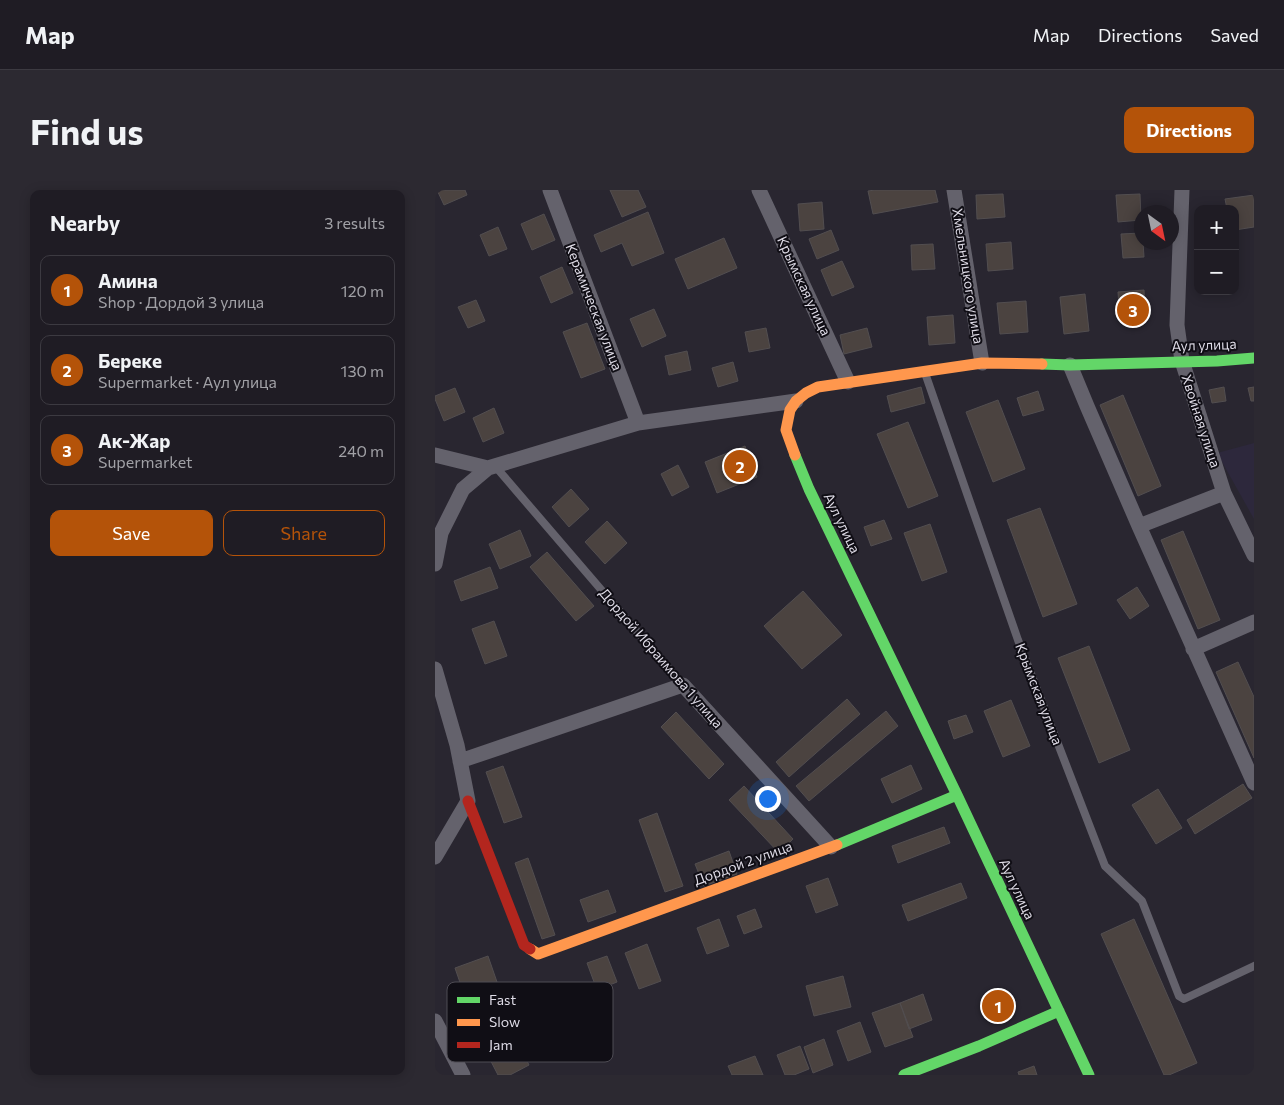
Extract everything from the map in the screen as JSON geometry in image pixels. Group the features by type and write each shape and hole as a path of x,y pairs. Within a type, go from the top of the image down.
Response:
{"main road":[{"name":"Аул улица","path":"1089,1075 957,795 813,498 789,440 786,430 787,419 796,401 818,387 982,363 1071,365 1254,358"},
{"name":"Дордой 2 улица","path":"468,801 524,945 538,954 831,847 957,795"},
{"path":"904,1075 1059,1012"}],"street":[{"name":"Керамическая улица","path":"549,190 638,423"},
{"name":"Крымская улица","path":"759,190 848,382"},
{"name":"Хмельницкого улица","path":"954,190 982,363"},
{"name":"Хвойная улица","path":"1182,190 1177,325 1182,361 1225,493 1254,555"},
{"path":"1071,365 1139,526 1254,783"},
{"path":"435,564 441,533 463,489 492,467 638,423 796,401"},
{"path":"435,455 492,467"},
{"path":"1139,526 1225,493"},
{"path":"1193,649 1254,622"},
{"path":"435,669 457,745 468,801 435,857"},
{"path":"460,761 683,685"},
{"name":"Дордой Ибраимова 1 улица","path":"683,685 831,847"},
{"path":"435,1021 447,1044"},
{"path":"456,1062 463,1075"}],"lane":[{"name":"Крымская улица","path":"925,371 1018,640 1105,866 1142,901 1179,996 1183,999 1254,966"},
{"name":"Дордой Ибраимова 1 улица","path":"492,467 683,685"}],"shaded area":[{"path":"1254,443 1254,519 1217,453"}],"building":[{"path":"437,190 465,190 467,195 444,205"},
{"path":"610,190 638,190 646,207 622,217"},
{"path":"935,190 938,202 873,214 868,191"},
{"path":"1003,194 1005,217 977,219 976,195"},
{"path":"1140,194 1140,205 1134,205 1134,221 1118,222 1116,195"},
{"path":"1254,195 1254,227 1239,229 1239,205 1226,205 1225,199"},
{"path":"822,202 824,229 800,231 798,204"},
{"path":"648,212 664,253 632,266 622,243 601,252 594,235"},
{"path":"544,214 555,240 532,250 521,224"},
{"path":"498,227 507,249 489,256 480,235"},
{"path":"831,230 839,250 817,259 809,239"},
{"path":"1134,233 1134,250 1144,250 1144,257 1123,258 1121,234"},
{"path":"724,238 737,268 688,289 675,259"},
{"path":"1011,242 1013,269 988,271 986,244"},
{"path":"933,244 935,269 912,270 911,245"},
{"path":"842,261 854,287 832,296 821,270"},
{"path":"562,267 573,293 551,303 540,277"},
{"path":"1144,290 1145,318 1120,320 1118,292"},
{"path":"1085,294 1089,331 1064,334 1060,297"},
{"path":"476,300 485,321 468,328 458,307"},
{"path":"1026,301 1028,332 1000,334 997,303"},
{"path":"654,309 666,336 642,347 630,319"},
{"path":"953,315 955,343 929,345 927,317"},
{"path":"587,323 605,369 581,378 563,332"},
{"path":"766,328 770,348 749,352 745,332"},
{"path":"867,328 872,347 844,354 840,335"},
{"path":"687,351 691,370 669,375 665,356"},
{"path":"733,362 738,381 718,387 712,368"},
{"path":"921,387 925,403 891,412 887,396"},
{"path":"1224,387 1226,401 1212,403 1209,390"},
{"path":"1254,387 1254,401 1251,401 1248,388"},
{"path":"455,388 465,412 444,421 435,396"},
{"path":"1038,391 1044,410 1023,416 1017,398"},
{"path":"1123,395 1161,486 1138,496 1100,405"},
{"path":"998,400 1025,469 993,482 966,412"},
{"path":"494,408 504,433 483,442 473,418"},
{"path":"908,422 938,496 908,508 877,434"},
{"path":"745,446 757,477 717,493 705,462"},
{"path":"678,465 689,487 672,496 661,474"},
{"path":"571,489 589,509 569,527 552,507"},
{"path":"1040,508 1077,604 1043,617 1007,520"},
{"path":"884,520 892,539 871,546 864,527"},
{"path":"607,521 627,543 605,564 585,542"},
{"path":"930,524 947,572 922,581 904,533"},
{"path":"520,530 531,556 500,569 489,544"},
{"path":"1183,531 1220,620 1198,629 1161,540"},
{"path":"547,552 594,606 576,621 530,567"},
{"path":"490,567 498,588 461,601 454,581"},
{"path":"1137,587 1149,606 1130,619 1117,600"},
{"path":"803,591 842,635 802,669 764,626"},
{"path":"494,621 507,656 485,664 472,629"},
{"path":"1089,646 1130,750 1099,763 1058,658"},
{"path":"1238,662 1254,697 1254,758 1216,672"},
{"path":"847,699 860,714 789,777 776,762"},
{"path":"1011,700 1030,746 1003,757 984,711"},
{"path":"886,711 898,726 809,801 796,786"},
{"path":"676,712 724,764 709,779 661,727"},
{"path":"966,715 973,732 954,739 948,721"},
{"path":"911,765 922,789 892,803 881,779"},
{"path":"503,766 522,817 504,823 486,772"},
{"path":"1243,784 1252,798 1195,834 1187,820"},
{"path":"744,786 793,839 779,853 729,800"},
{"path":"1158,789 1182,828 1156,844 1132,805"},
{"path":"657,813 683,886 665,892 639,820"},
{"path":"944,827 950,843 898,863 892,846"},
{"path":"729,851 737,874 704,886 695,864"},
{"path":"528,858 555,935 542,939 515,863"},
{"path":"828,878 838,905 816,913 806,886"},
{"path":"961,883 967,898 908,921 902,905"},
{"path":"608,890 616,912 588,922 580,900"},
{"path":"755,909 762,927 744,934 737,916"},
{"path":"719,919 729,946 707,954 697,928"},
{"path":"1134,919 1197,1063 1169,1075 1164,1075 1101,934"},
{"path":"647,944 661,981 639,989 625,953"},
{"path":"488,956 497,982 460,982 455,968"},
{"path":"607,956 617,982 613,984 613,982 594,982 587,963"},
{"path":"843,976 851,1007 814,1016 806,986"},
{"path":"923,994 932,1020 909,1029 900,1003"},
{"path":"900,1003 913,1037 885,1047 872,1013"},
{"path":"860,1022 871,1052 848,1061 837,1031"},
{"path":"824,1039 833,1065 813,1073 804,1047"},
{"path":"800,1046 809,1069 794,1075 785,1075 777,1055"},
{"path":"755,1056 763,1075 732,1075 728,1066"},
{"path":"491,1062 528,1062 529,1065 510,1075 498,1075"},
{"path":"1034,1066 1037,1075 1019,1075 1018,1072"}],"traffic: fast":[{"path":"1042,364 1217,361 1254,358"},
{"path":"795,455 809,489 957,795 1089,1075"},
{"path":"837,845 957,795"},
{"path":"904,1075 979,1046 1059,1011"}],"traffic: slow":[{"path":"795,455 786,430 790,410 796,401 818,387 982,363 1042,364"},
{"path":"530,949 538,954 837,845"}],"traffic: jam":[{"path":"468,801 524,945 530,949"}],"place":[{"name":"Ак-Жар","path":"1133,310"},
{"name":"Береке","path":"740,466"},
{"name":"Амина","path":"998,1006"}]}
